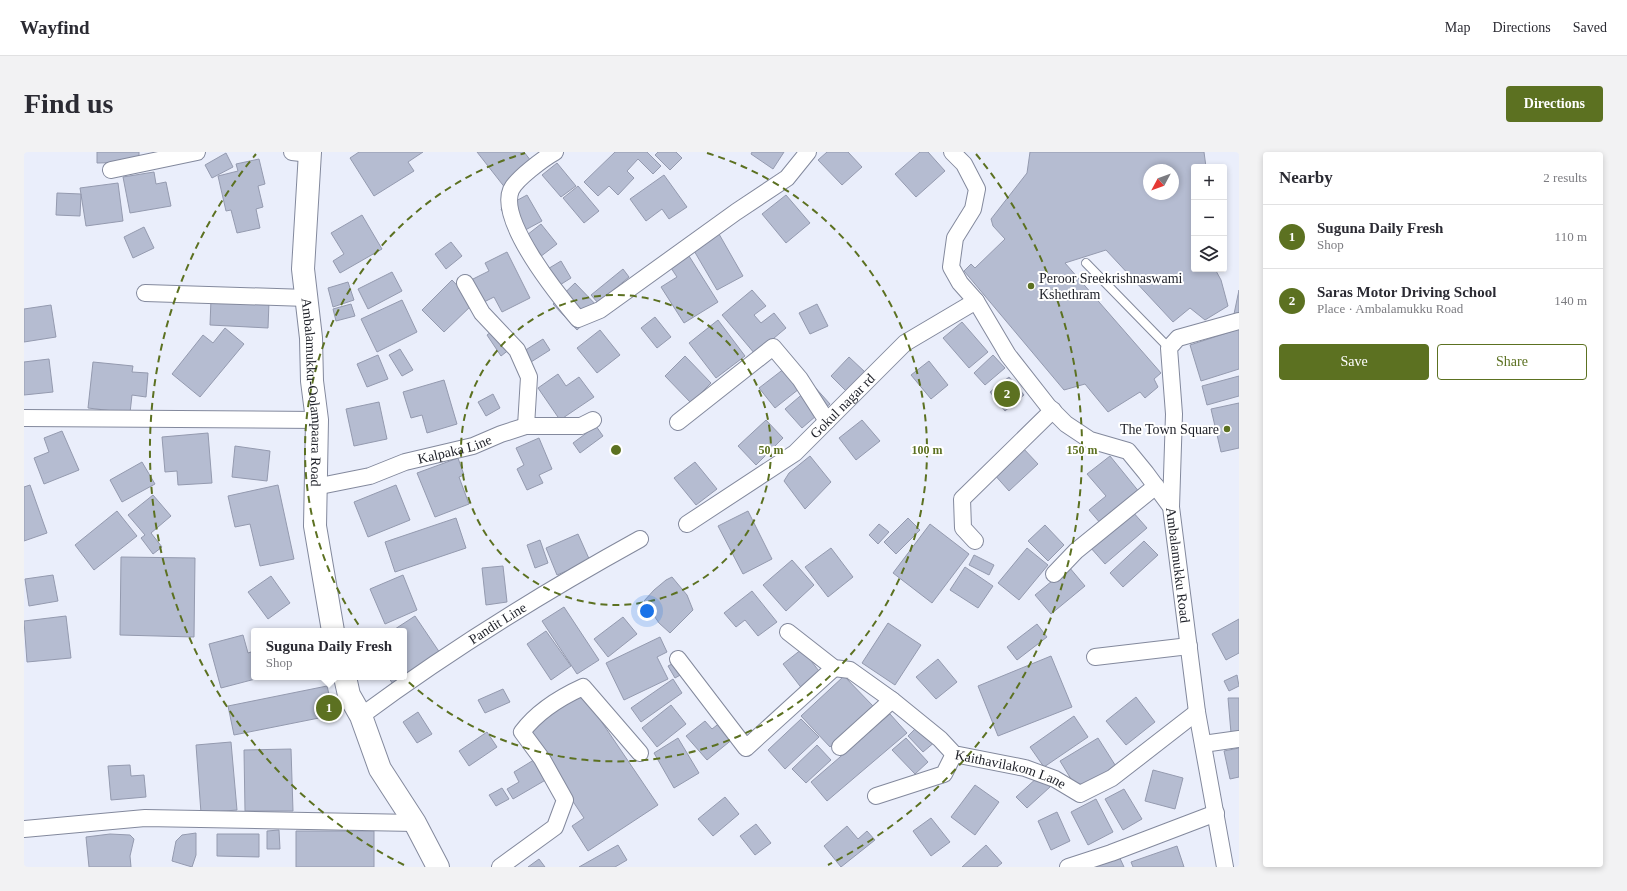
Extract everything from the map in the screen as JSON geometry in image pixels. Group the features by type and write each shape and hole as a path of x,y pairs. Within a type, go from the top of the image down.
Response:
{"street":[{"path":"111,170 197,152"},
{"name":"Ambalamukku-Oolampaara Road","path":"304,152 304,269 311,338 312,380 317,420 315,526 332,628"},
{"path":"555,152 538,162 511,189 508,206 521,240 541,271 578,319 600,310 736,212 786,178 808,152"},
{"name":"Ambalamukku Road","path":"952,152 964,164 977,189 973,209 955,238 951,267 960,283 976,301 1008,355 1066,424 1090,440 1128,452 1171,507 1197,712 1225,867"},
{"path":"465,283 482,312 517,350 529,377 526,426"},
{"path":"144,293 307,298"},
{"name":"Gokul nagar rd","path":"687,524 795,452 905,343 976,301"},
{"path":"1171,507 1174,414 1169,348 1178,338 1239,321"},
{"path":"678,422 773,347 800,379 827,421"},
{"path":"975,542 963,528 962,499 1053,410"},
{"path":"24,418 317,420"},
{"name":"Kalpaka Line","path":"315,487 370,476 405,462 474,446 501,434 526,426 581,426 593,420"},
{"path":"1054,574 1076,551 1156,486"},
{"name":"Pandit Line","path":"361,716 406,682 514,612 566,580 640,539"},
{"name":"Kaithavilakom Lane","path":"788,632 834,668 850,670 892,700 940,739 954,754 1025,768 1055,779 1080,794 1112,778 1197,712"},
{"path":"1095,657 1189,646"},
{"path":"678,659 746,748 834,668"},
{"path":"346,680 349,695 361,716 380,769 415,823 438,867"},
{"path":"500,867 555,827 564,800 542,759 522,732 530,722 570,693 583,687 640,753"},
{"path":"840,747 892,700"},
{"path":"1203,744 1239,739"},
{"path":"876,796 944,774 954,754"},
{"path":"1068,867 1123,848 1216,812"},
{"path":"24,828 145,818 415,823"}],"lane":[{"path":"1086,263 1169,348"}],"building":[{"path":"97,152 139,152 139,162 97,163"},
{"path":"359,152 423,152 408,162 414,171 374,196 350,158"},
{"path":"477,152 524,152 535,166 506,189"},
{"path":"615,152 647,152 661,166 653,174 638,159 627,171 634,178 618,195 609,186 598,196 584,182"},
{"path":"658,152 676,152 682,158 670,170 655,155"},
{"path":"752,152 784,152 773,169 751,154"},
{"path":"827,152 848,152 862,167 842,185 818,160"},
{"path":"920,152 928,152 945,171 916,197 895,174"},
{"name":"Peroor Sreekrishnaswami Kshethram","path":"1030,152 1204,152 1206,164 1191,164 1191,272 1217,272 1221,280 1228,306 1205,320 1190,308 1173,322 1106,250 1065,263 1161,373 1154,379 1158,387 1145,398 1140,392 1108,412 1085,384 1064,390 964,271 971,264 975,268 1005,239 993,226 991,219 1027,173"},
{"path":"226,153 233,167 212,178 205,165"},
{"path":"259,159 265,184 258,186 263,207 256,209 260,228 237,233 231,210 226,211 218,176 238,171 236,164"},
{"path":"557,163 576,186 561,197 542,175"},
{"path":"154,172 156,184 166,182 171,206 130,213 123,177"},
{"path":"664,175 687,207 669,219 662,209 646,221 630,199"},
{"path":"118,183 123,221 86,226 80,188"},
{"path":"578,186 599,211 584,223 563,198"},
{"path":"57,193 81,194 80,216 56,215"},
{"path":"527,195 542,221 516,235 501,209"},
{"path":"786,195 810,223 786,243 762,214"},
{"path":"362,215 382,249 340,273 333,261 344,254 331,233"},
{"path":"541,224 557,244 540,257 518,242"},
{"path":"144,227 154,248 133,258 124,237"},
{"path":"719,234 743,276 717,290 693,249"},
{"path":"451,242 462,256 446,269 435,254"},
{"path":"507,252 530,298 502,312 494,297 482,303 471,280 489,271 485,263"},
{"path":"689,256 718,302 684,323 661,287 677,277 671,268"},
{"path":"561,261 571,278 547,293 536,276"},
{"path":"623,269 629,277 598,303 591,295"},
{"path":"392,272 402,291 368,309 358,289"},
{"path":"452,280 474,303 444,332 422,310"},
{"path":"348,282 354,300 333,307 328,288"},
{"path":"575,283 600,309 577,330 553,304"},
{"path":"752,290 766,306 754,315 761,323 774,313 786,328 755,354 722,315"},
{"path":"1239,290 1239,315 1234,314"},
{"path":"211,299 269,302 268,328 210,325"},
{"path":"402,300 417,332 377,352 361,319"},
{"path":"351,304 355,316 336,321 333,309"},
{"path":"817,304 828,326 810,334 799,313"},
{"path":"51,305 56,337 24,342 24,309"},
{"path":"655,317 671,337 657,348 641,328"},
{"path":"718,320 745,356 716,378 689,343"},
{"path":"962,322 988,352 969,368 943,338"},
{"path":"225,328 244,344 200,397 172,374 203,335 213,343"},
{"path":"495,329 510,349 501,356 487,335"},
{"path":"1239,329 1239,369 1201,381 1190,345"},
{"path":"600,330 620,355 597,373 577,348"},
{"path":"543,339 550,350 531,362 524,351"},
{"path":"400,349 413,370 402,376 389,355"},
{"path":"378,355 388,379 367,387 357,364"},
{"path":"993,355 1005,368 985,385 974,373"},
{"path":"685,356 711,383 691,403 665,376"},
{"path":"849,357 865,372 846,391 831,376"},
{"path":"49,359 53,392 24,395 24,362"},
{"path":"929,361 948,385 931,399 911,375"},
{"path":"93,362 133,366 132,372 148,373 146,397 132,395 130,413 88,408"},
{"path":"789,365 804,385 775,408 759,388"},
{"path":"558,374 566,386 579,377 594,397 560,420 538,388"},
{"path":"1239,376 1239,396 1207,405 1202,386"},
{"path":"1009,377 1024,395 1005,411 990,392"},
{"path":"444,380 457,424 427,433 422,415 411,418 403,392"},
{"path":"813,385 830,404 802,428 785,409"},
{"path":"493,394 500,408 486,416 478,402"},
{"path":"379,402 387,439 354,446 346,409"},
{"name":"The Town Square","path":"1239,403 1239,448 1221,452 1211,409"},
{"path":"766,420 783,438 756,465 738,446"},
{"path":"862,420 880,441 856,460 839,438"},
{"path":"596,426 603,436 580,453 573,443"},
{"path":"62,431 79,470 44,484 34,458 49,452 44,438"},
{"path":"208,433 212,483 178,485 177,471 165,472 162,437"},
{"path":"539,438 552,469 539,475 543,483 527,490 517,469 524,465 516,448"},
{"path":"235,446 270,451 267,481 232,477"},
{"path":"1022,447 1038,464 1009,491 993,473"},
{"path":"810,456 831,482 805,509 784,481 789,473"},
{"path":"1110,456 1140,493 1101,524 1089,510 1106,496 1087,474"},
{"path":"458,458 464,475 459,477 469,504 435,517 417,473"},
{"path":"142,462 155,484 122,502 110,480"},
{"path":"695,462 717,489 696,505 674,478"},
{"path":"30,485 47,533 24,541 24,487"},
{"path":"278,485 294,559 260,566 250,524 235,527 228,496"},
{"path":"396,485 410,520 368,537 354,502"},
{"path":"153,495 171,516 151,533 162,547 153,554 141,538 145,535 128,515"},
{"path":"117,511 137,536 94,570 75,545"},
{"path":"748,511 772,559 743,574 718,526"},
{"path":"1132,511 1147,528 1105,564 1090,547"},
{"path":"456,518 466,548 395,572 385,542"},
{"path":"908,518 920,530 896,554 884,542"},
{"path":"879,524 889,532 878,544 869,535"},
{"path":"930,524 969,554 932,603 893,573"},
{"path":"1045,525 1064,545 1048,561 1028,541"},
{"path":"578,534 590,561 557,575 546,548"},
{"path":"540,540 548,563 535,568 527,545"},
{"path":"1144,541 1158,555 1123,587 1110,573"},
{"path":"831,548 853,577 828,597 805,567"},
{"path":"1027,548 1048,565 1019,600 998,583"},
{"path":"974,555 994,565 989,575 969,565"},
{"path":"121,557 195,558 194,637 120,635"},
{"path":"792,560 814,585 786,611 763,585"},
{"path":"503,566 507,602 486,605 482,568"},
{"path":"965,567 993,586 978,608 950,590"},
{"path":"1069,567 1085,586 1051,614 1035,595"},
{"path":"53,575 58,601 29,606 25,579"},
{"path":"403,575 417,610 385,624 370,589"},
{"path":"271,576 290,603 268,619 248,592"},
{"path":"672,577 687,595 693,610 670,633 659,623 644,601 654,590"},
{"path":"752,591 777,622 758,636 745,620 736,627 724,613"},
{"path":"564,607 599,660 577,674 542,621"},
{"path":"66,616 71,658 27,662 24,621"},
{"path":"415,616 440,653 407,675 407,628 397,628"},
{"path":"623,617 637,634 608,657 594,639"},
{"path":"1239,619 1239,653 1226,660 1212,634"},
{"path":"888,623 921,645 895,685 862,663"},
{"path":"1037,624 1047,637 1017,660 1007,647"},
{"path":"546,631 571,666 551,680 527,644"},
{"path":"243,635 248,653 251,652 252,680 221,688 209,644"},
{"path":"660,637 667,652 657,657 668,679 624,700 606,663"},
{"path":"802,649 822,675 803,690 783,664"},
{"path":"1051,656 1072,707 998,736 978,686"},
{"path":"938,659 957,682 936,699 916,677"},
{"path":"676,662 682,674 675,678 668,666"},
{"path":"1237,675 1239,686 1229,691 1224,681"},
{"path":"844,676 873,706 830,747 801,716"},
{"path":"673,679 682,693 641,722 631,708"},
{"path":"390,680 399,680 393,684"},
{"path":"327,686 334,715 234,735 228,706"},
{"path":"503,689 510,702 485,713 478,700"},
{"path":"582,693 658,805 588,851 572,826 584,818 526,731"},
{"path":"1136,697 1155,722 1126,745 1106,721"},
{"path":"1228,698 1239,698 1239,732 1231,733"},
{"path":"671,705 686,724 657,747 642,728"},
{"path":"418,712 432,734 417,743 403,722"},
{"path":"890,714 907,733 827,801 811,782"},
{"path":"1074,716 1088,737 1044,767 1030,747"},
{"path":"801,719 819,737 785,769 768,750"},
{"path":"705,721 712,729 721,722 734,738 707,760 686,736"},
{"path":"920,724 936,741 923,752 908,736"},
{"path":"487,732 497,747 469,766 459,751"},
{"path":"678,738 699,773 674,788 654,753"},
{"path":"906,738 928,762 915,774 892,750"},
{"path":"1098,738 1117,768 1079,792 1060,761"},
{"path":"231,742 237,810 201,813 196,745"},
{"path":"817,745 831,760 806,783 792,769"},
{"path":"1239,748 1239,777 1230,779 1224,751"},
{"path":"291,749 293,811 245,811 244,750"},
{"path":"537,758 549,778 513,799 507,789 519,782 514,772"},
{"path":"130,765 131,776 144,775 146,797 111,800 108,766"},
{"path":"1153,770 1183,778 1175,809 1145,801"},
{"path":"1039,776 1050,787 1027,808 1016,797"},
{"path":"975,785 999,802 975,835 951,817"},
{"path":"502,788 509,799 496,806 489,795"},
{"path":"1124,789 1142,819 1123,830 1105,799"},
{"path":"725,797 739,814 713,836 698,819"},
{"path":"1096,799 1113,832 1088,845 1071,812"},
{"path":"1057,812 1070,841 1051,850 1038,821"},
{"path":"931,818 950,842 931,856 913,831"},
{"path":"756,824 771,843 755,855 740,836"},
{"path":"847,826 858,839 867,831 875,840 841,867 824,846"},
{"path":"279,830 280,849 267,849 267,831"},
{"path":"296,831 374,831 374,867 296,867"},
{"path":"196,833 196,855 192,867 172,861 176,841 182,835"},
{"path":"110,834 130,835 134,839 130,856 131,867 89,867 86,837"},
{"path":"217,834 259,834 259,857 217,856"},
{"path":"618,845 627,860 615,867 579,867"},
{"path":"986,845 1002,863 997,867 962,867"},
{"path":"1177,846 1184,867 1133,867 1131,862"},
{"path":"1117,852 1124,867 1086,867"},
{"path":"539,859 545,867 528,867"}],"place":[{"name":"Peroor Sreekrishnaswami Kshethram","path":"1031,286"},
{"name":"Saras Motor Driving School","path":"1007,394"},
{"name":"The Town Square","path":"1227,429"},
{"name":"Suguna Daily Fresh","path":"329,708"}]}
